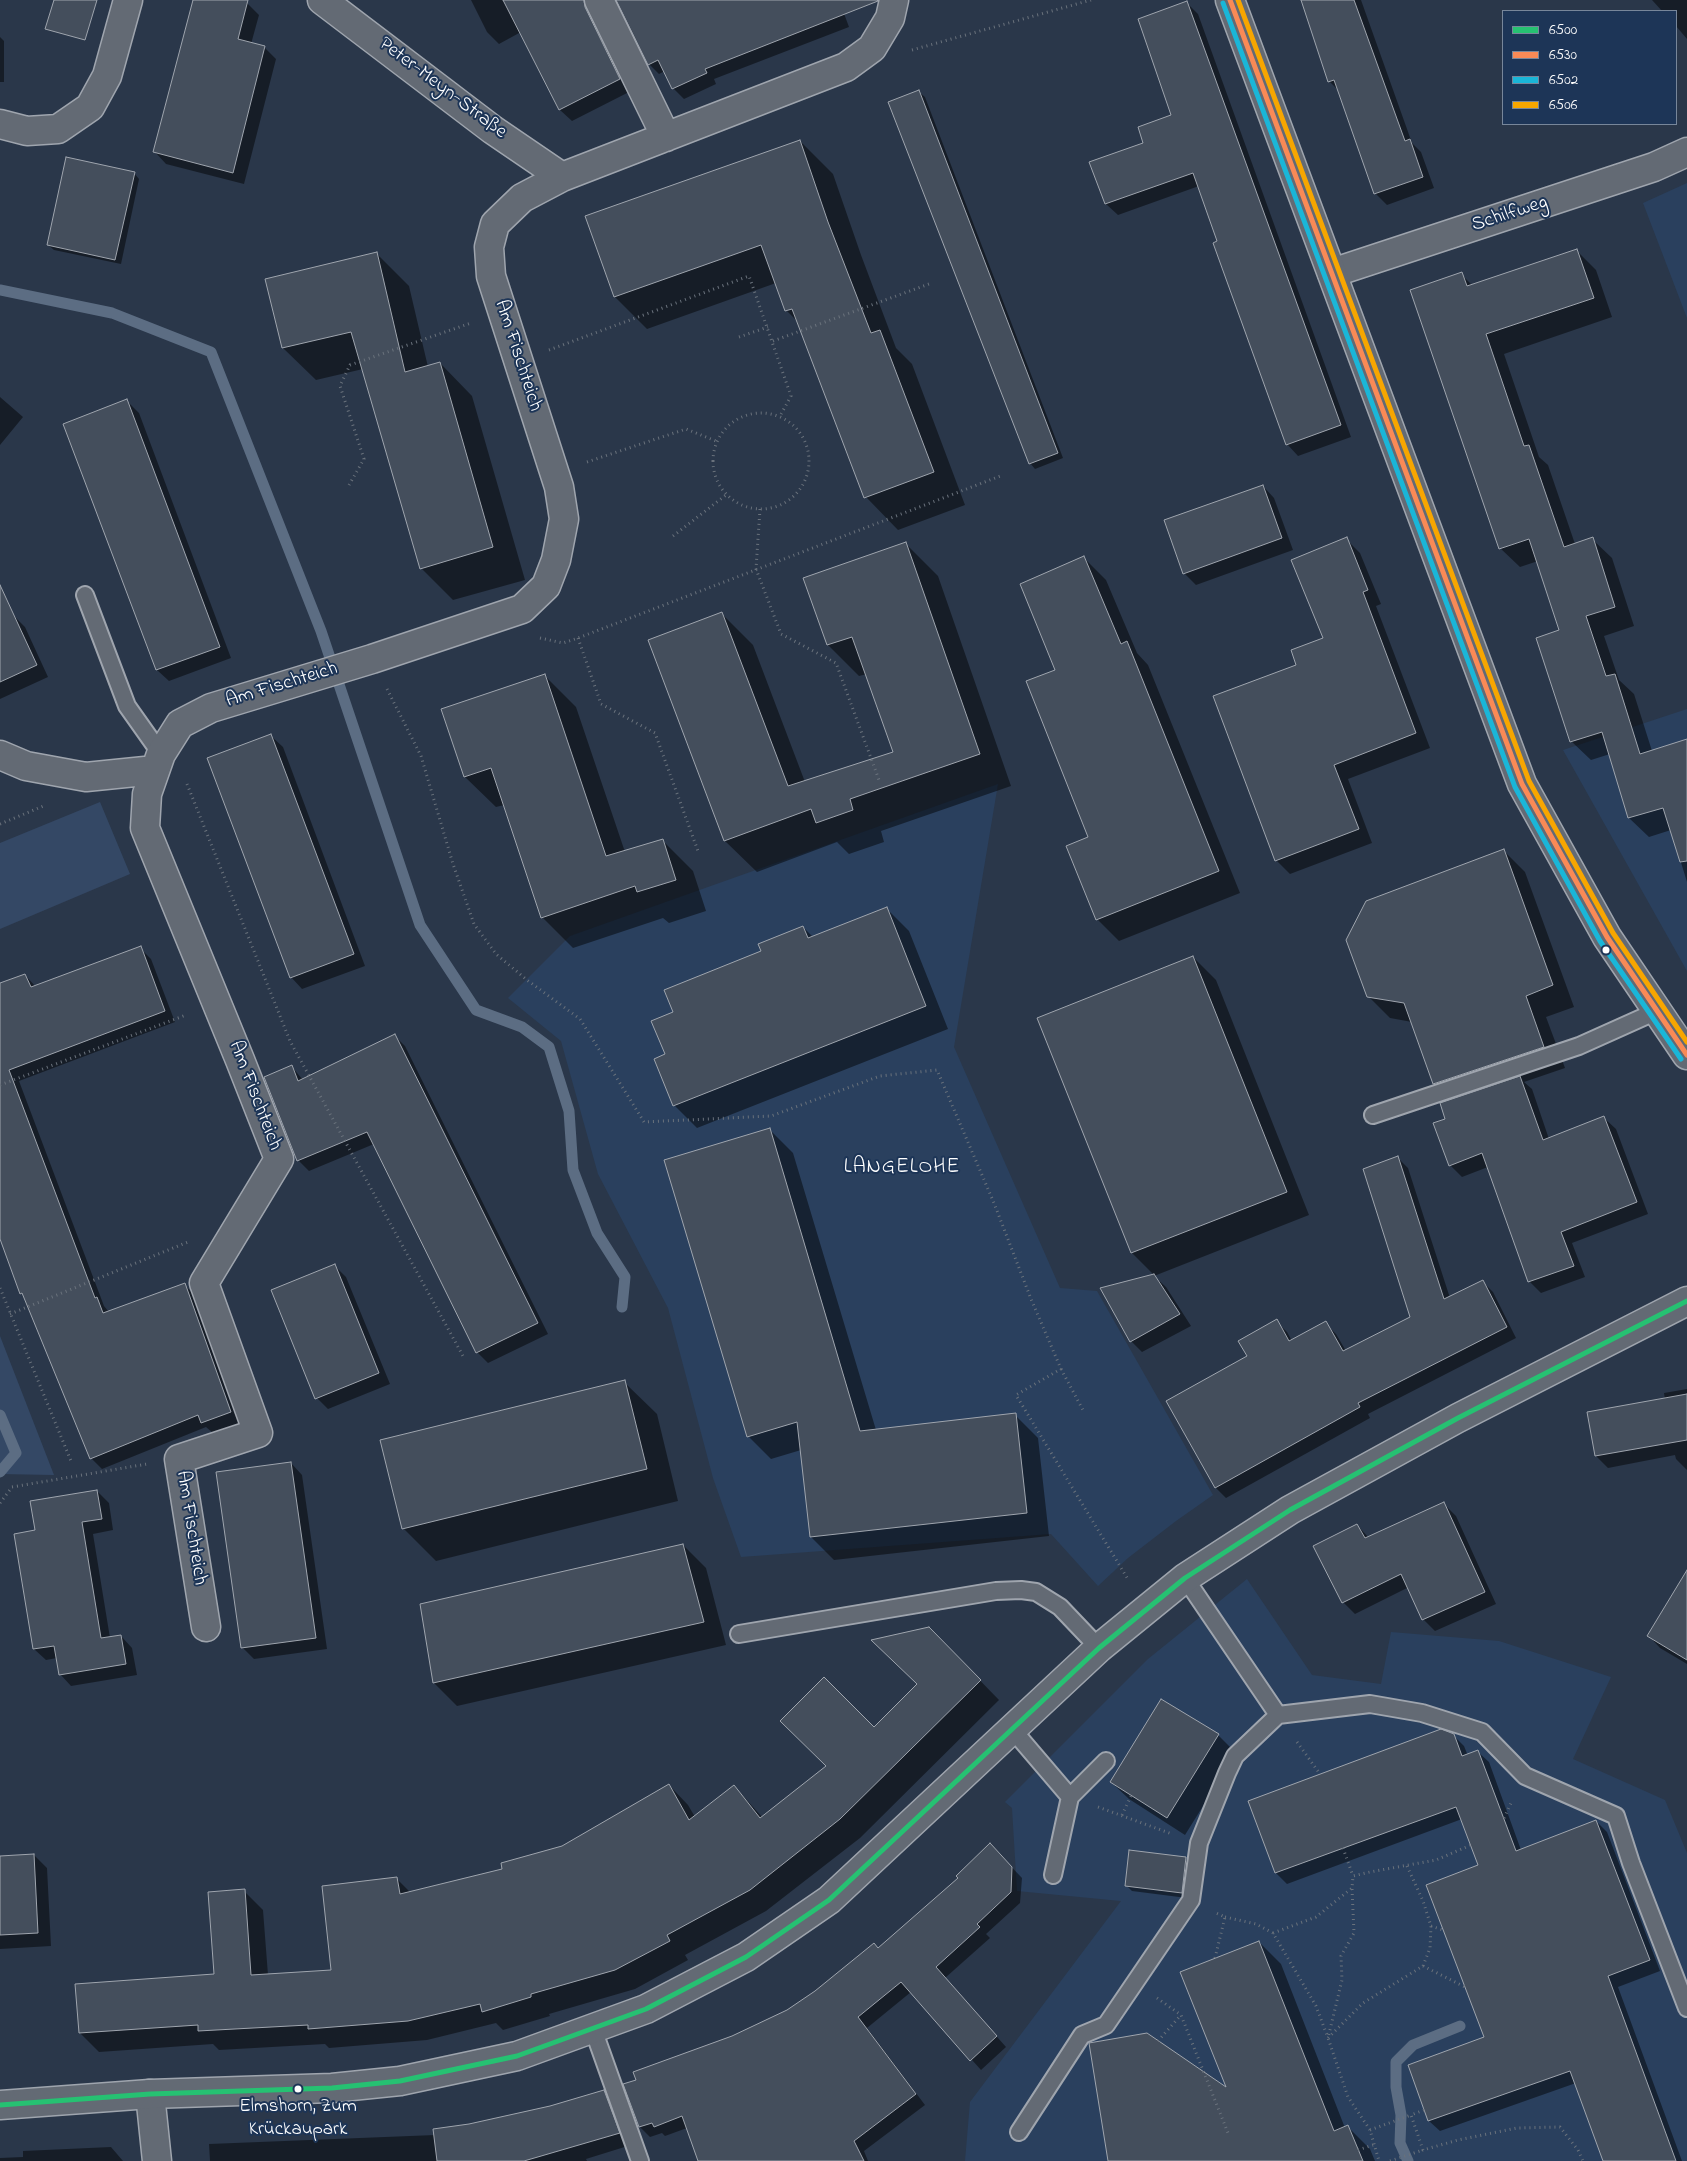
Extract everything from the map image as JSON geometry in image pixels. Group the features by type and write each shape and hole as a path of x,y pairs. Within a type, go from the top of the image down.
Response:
{"street":[{"path":"0,124 27,131 58,130 90,107 107,76 128,0"},
{"name":"Peter-Meyn-Straße","path":"322,0 388,48 494,130 562,177"},
{"path":"599,0 666,138"},
{"name":"Am Fischteich","path":"206,1627 179,1458 258,1433 204,1283 279,1159 145,828 147,794 158,762 180,724 211,708 372,659 522,609 546,586 556,560 564,519 555,473 491,276 489,247 495,224 522,198 562,177 846,68 872,48 890,18 894,0"},
{"path":"1230,0 1522,784 1607,937 1687,1055"},
{"name":"Schilfweg","path":"1332,273 1654,167 1687,152"},
{"path":"0,755 26,766 86,777 158,762"},
{"path":"0,2105 150,2094 332,2088 400,2081 517,2056 646,2010 746,1957 829,1900 1099,1648 1185,1578 1290,1510 1458,1418 1687,1301"},
{"path":"150,2094 157,2161"}],"lane":[{"path":"85,595 127,706 158,762"},
{"path":"1373,1115 1579,1046 1657,1011"},
{"path":"1185,1578 1278,1715"},
{"path":"739,1634 996,1591 1021,1590 1036,1592 1060,1606 1099,1648"},
{"path":"1019,2132 1082,2034 1106,2026 1191,1900 1199,1844 1226,1773 1235,1756 1278,1715 1370,1704 1422,1713 1482,1732 1525,1776 1616,1816 1631,1863 1687,2008"},
{"path":"1012,1729 1070,1797"},
{"path":"1053,1875 1070,1797 1106,1761"},
{"path":"593,2028 640,2161"}],"path":[{"path":"904,52 1091,0"},
{"path":"518,361 749,276 792,396 780,416"},
{"path":"773,341 929,284"},
{"path":"349,485 364,459 340,386 350,365 502,313"},
{"path":"739,337 768,327"},
{"path":"761,412 780,416 796,427 806,442 810,461 806,480 795,496 779,506 760,509 741,506 726,495 715,479 712,460 716,441 727,426 742,416 761,412"},
{"path":"555,473 686,429 716,441"},
{"path":"514,611 522,633 563,643 1003,475"},
{"path":"673,536 726,495"},
{"path":"760,509 756,568 781,634 836,664 879,780"},
{"path":"578,638 601,704 655,733 698,851"},
{"path":"372,659 421,756 453,864 474,924 496,954 527,980 580,1019 644,1122 771,1116 880,1076 937,1070 994,1203 1031,1299 1061,1369 1084,1412"},
{"path":"158,762 180,766 290,1041 463,1356"},
{"path":"0,1085 217,1003"},
{"path":"10,1314 241,1220"},
{"path":"0,1288 71,1461"},
{"path":"1061,1369 1016,1395 1146,1610"},
{"path":"0,1503 12,1487 179,1458"},
{"path":"1278,1715 1320,1774"},
{"path":"1122,1816 1132,1796"},
{"path":"1070,1797 1199,1844"},
{"path":"1354,1876 1436,1860 1471,1845"},
{"path":"1328,2038 1342,1980 1341,1956 1354,1932 1352,1888 1354,1876 1343,1848"},
{"path":"1328,2038 1363,2003 1423,1966 1430,1948 1431,1926 1423,1901 1406,1866"},
{"path":"1274,1933 1316,1917 1352,1888"},
{"path":"1191,1900 1225,1917 1256,1924 1274,1933 1316,2006 1348,2097 1370,2130 1373,2146 1379,2161"},
{"path":"1215,1958 1225,1917"},
{"path":"1431,1926 1443,1930"},
{"path":"1423,1966 1465,1987"},
{"path":"1135,1983 1182,2015 1228,2133"},
{"path":"1158,2041 1182,2015"},
{"path":"1370,2130 1424,2110"},
{"path":"1409,2116 1423,2150"},
{"path":"1390,2161 1458,2140 1517,2128 1560,2127 1578,2150 1583,2161"},
{"path":"1358,2150 1373,2146"}],"shaded area":[{"path":"1687,183 1687,318 1643,203"},
{"path":"1687,709 1687,971 1563,750"},
{"path":"998,784 954,1047 1060,1288 1097,1291 1213,1495 1128,1558 1098,1586 1051,1534 741,1557 713,1478 668,1308 598,1174 561,1041 508,998 570,936"},
{"path":"100,802 130,874 0,929 0,843"},
{"path":"0,1336 54,1475 0,1474"},
{"path":"1247,1579 1312,1675 1381,1684 1391,1632 1499,1641 1611,1677 1573,1759 1665,1800 1687,1853 1687,2161 965,2161 970,2102 1121,1901 1017,1891 1012,1808 1005,1802 1148,1659"}],"building":[{"path":"54,0 97,0 85,40 45,29"},
{"path":"193,0 248,0 238,39 265,46 233,173 153,152"},
{"path":"503,0 584,0 585,7 620,79 559,110"},
{"path":"616,0 878,1 705,69 707,73 672,89 658,60 648,65"},
{"path":"1301,0 1354,0 1405,141 1410,139 1423,177 1374,194 1334,80 1328,82"},
{"path":"1187,1 1341,425 1286,445 1213,243 1217,241 1193,173 1105,204 1089,162 1143,143 1138,127 1171,115 1138,19"},
{"path":"919,90 1058,453 1029,464 888,102"},
{"path":"800,140 828,222 871,333 880,330 934,472 864,498 792,309 785,311 761,245 614,297 585,216"},
{"path":"66,157 135,172 115,260 47,245"},
{"path":"1577,249 1594,298 1486,334 1524,446 1529,445 1564,547 1593,537 1615,607 1586,616 1606,676 1615,674 1640,754 1687,739 1687,861 1680,862 1663,808 1628,818 1602,732 1570,742 1536,638 1559,630 1529,539 1499,549 1410,290 1462,272 1467,286"},
{"path":"377,252 405,372 440,362 493,547 420,569 351,332 282,348 265,279"},
{"path":"127,399 220,647 156,670 63,424"},
{"path":"1263,485 1282,538 1183,574 1164,520"},
{"path":"1347,537 1368,590 1363,592 1416,733 1334,765 1359,829 1275,861 1213,696 1296,665 1291,650 1323,638 1291,560"},
{"path":"906,542 980,754 850,799 853,810 816,823 811,809 724,841 648,640 722,612 788,786 893,752 852,637 827,645 803,578"},
{"path":"1084,556 1121,644 1127,641 1219,871 1096,920 1066,846 1088,837 1026,681 1055,670 1020,584"},
{"path":"0,585 37,665 0,682"},
{"path":"545,674 606,856 663,839 676,880 637,892 635,886 541,918 491,768 464,777 441,709"},
{"path":"271,734 354,954 290,978 207,758"},
{"path":"1504,849 1553,985 1526,996 1544,1047 1433,1084 1404,1003 1367,997 1346,940 1366,901"},
{"path":"887,907 926,1006 673,1106 654,1059 665,1054 651,1021 673,1012 664,990 761,951 758,944 803,926 808,938"},
{"path":"141,946 165,1011 9,1070 95,1298 97,1297 103,1313 185,1283 231,1412 201,1423 198,1415 90,1459 22,1293 20,1294 0,1239 0,983 25,974 31,987"},
{"path":"1193,956 1287,1192 1131,1253 1037,1018"},
{"path":"395,1034 538,1323 476,1353 367,1132 297,1161 264,1077 292,1065 298,1081"},
{"path":"1520,1076 1543,1140 1604,1116 1637,1202 1561,1232 1574,1266 1528,1282 1482,1153 1449,1166 1433,1123 1445,1119 1440,1103"},
{"path":"770,1128 860,1431 1016,1413 1027,1513 810,1537 797,1422 747,1437 664,1160"},
{"path":"1398,1156 1444,1299 1483,1280 1507,1327 1358,1403 1360,1407 1215,1488 1166,1401 1247,1356 1238,1341 1277,1319 1289,1341 1326,1321 1343,1351 1410,1317 1363,1169"},
{"path":"335,1264 379,1373 315,1399 271,1290"},
{"path":"1154,1274 1180,1314 1130,1342 1100,1288"},
{"path":"625,1380 647,1469 402,1529 380,1440"},
{"path":"1687,1394 1687,1440 1595,1456 1587,1412"},
{"path":"291,1462 316,1638 241,1648 216,1472"},
{"path":"97,1490 102,1519 82,1522 101,1638 121,1635 126,1664 59,1675 54,1646 33,1649 14,1534 35,1530 30,1501"},
{"path":"1444,1502 1485,1592 1422,1620 1401,1574 1342,1603 1313,1546 1357,1524 1365,1538"},
{"path":"683,1544 704,1622 433,1683 420,1604"},
{"path":"1687,1570 1687,1660 1647,1636"},
{"path":"929,1627 981,1680 840,1819 750,1890 667,1935 670,1941 615,1970 531,1994 531,1997 482,2012 480,2004 408,2021 308,2029 308,2025 198,2031 198,2025 79,2033 75,1984 214,1974 208,1892 245,1889 251,1975 331,1970 322,1886 397,1877 400,1894 502,1869 501,1863 562,1846 669,1784 689,1820 734,1785 760,1818 826,1766 780,1721 824,1677 874,1727 917,1684 871,1640"},
{"path":"1161,1699 1219,1734 1167,1818 1110,1782"},
{"path":"1441,1729 1454,1734 1462,1756 1478,1750 1516,1851 1596,1820 1650,1960 1608,1976 1676,2161 1603,2161 1570,2071 1428,2121 1408,2065 1484,2037 1426,1885 1478,1865 1456,1807 1275,1873 1248,1801"},
{"path":"990,1843 1012,1867 1011,1892 977,1924 980,1927 936,1967 997,2036 970,2061 901,1982 858,2017 916,2094 854,2141 864,2161 698,2161 682,2116 654,2127 652,2123 639,2127 623,2084 636,2080 633,2072 732,2036 787,2010 815,1991 874,1943 878,1948 958,1878 956,1876"},
{"path":"1129,1850 1186,1857 1182,1893 1125,1886"},
{"path":"34,1854 38,1933 0,1935 0,1856"},
{"path":"1259,1941 1334,2131 1348,2125 1363,2161 1108,2161 1089,2043 1147,2033 1226,2087 1180,1972"},
{"path":"604,2090 620,2133 524,2161 437,2161 433,2129 469,2124 550,2106"}],"waterway":[{"path":"0,290 112,313 211,352 321,631 420,925 476,1010 522,1027 549,1047 569,1111 573,1170 597,1233 625,1277 622,1307"},
{"path":"0,1415 16,1453 0,1472"},
{"path":"1408,2161 1400,2143 1401,2115 1396,2087 1396,2062 1413,2045 1460,2026"}],"transit line":[{"name":"6530","path":"1230,0 1522,784 1607,937 1687,1055"},
{"name":"6506","path":"1238,0 1529,781 1613,933 1687,1042"},
{"name":"6502","path":"1223,3 1515,787 1600,941 1681,1059"},
{"name":"6500","path":"0,2105 150,2094 332,2088 400,2081 517,2056 646,2009 746,1957 829,1900 1099,1648 1185,1578 1290,1510 1458,1418 1687,1301"}],"place":[{"name":"Elmshorn, Zum Krückaupark","path":"298,2089"}],"district":[{"name":"LANGELOHE","path":"902,1169"}]}
